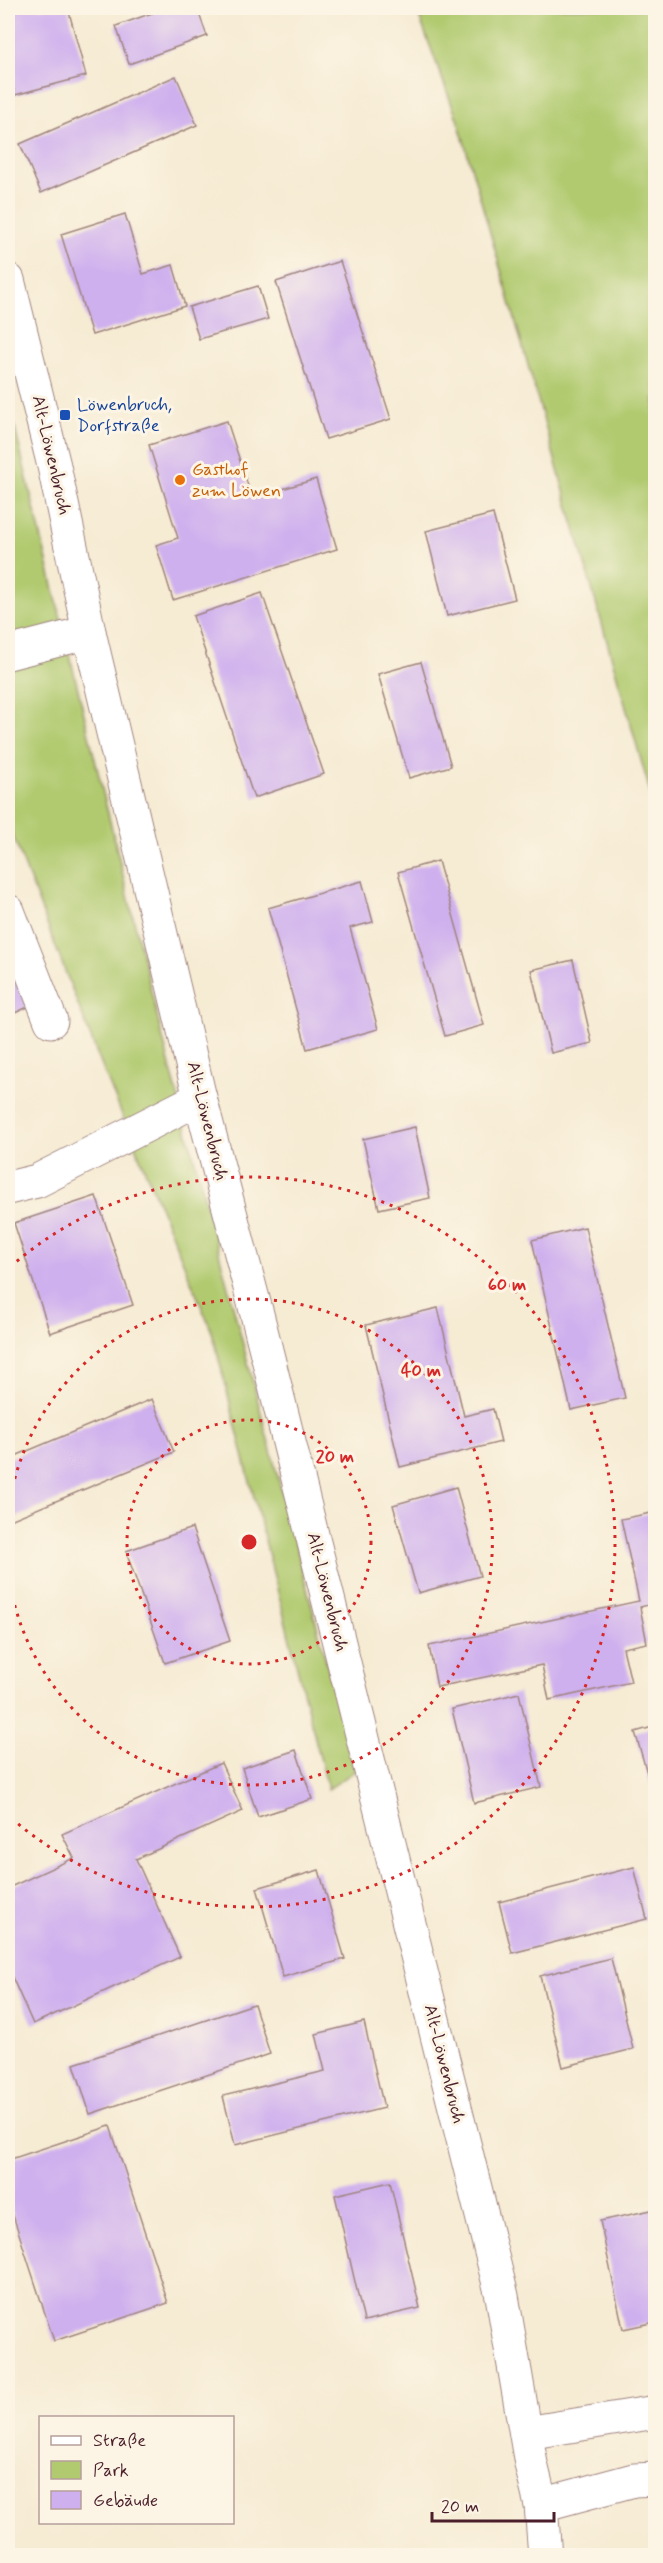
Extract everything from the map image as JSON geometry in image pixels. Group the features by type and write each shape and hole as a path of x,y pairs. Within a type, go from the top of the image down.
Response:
{"street":[{"name":"Alt-Löwenbruch","path":"9,294 54,466 89,632 200,1098 261,1330 499,2284 541,2505 546,2556"},
{"path":"8,652 89,632"},
{"path":"8,911 51,1021"},
{"path":"8,1188 37,1180 200,1098"},
{"path":"526,2433 656,2412"},
{"path":"541,2505 634,2480 656,2478"}],"green space":[{"path":"416,8 655,8 655,809 459,124"},
{"path":"8,400 160,1028 355,1771 328,1789 212,1332 99,1059 8,823"}],"building":[{"path":"8,8 68,8 86,76 15,95 8,67"},
{"path":"166,8 197,8 207,36 129,64 116,26"},
{"path":"176,76 197,125 41,193 20,144"},
{"path":"125,214 143,274 173,265 185,306 92,335 61,234"},
{"path":"340,261 391,419 326,439 276,282"},
{"path":"258,286 268,319 199,339 189,307"},
{"path":"227,421 252,498 316,479 337,549 173,600 156,545 178,538 149,445"},
{"path":"493,514 515,599 447,616 426,531"},
{"path":"262,593 324,774 254,798 193,616"},
{"path":"421,662 451,766 409,778 378,674"},
{"path":"438,861 484,1025 445,1036 398,872"},
{"path":"362,881 373,922 350,928 378,1029 307,1049 268,908"},
{"path":"8,953 30,1006 8,1016"},
{"path":"573,960 592,1043 551,1053 531,970"},
{"path":"415,1127 430,1198 379,1209 363,1139"},
{"path":"96,1196 133,1305 50,1333 14,1223"},
{"path":"585,1227 625,1398 571,1410 532,1240"},
{"path":"438,1308 464,1416 493,1409 501,1442 400,1467 366,1325"},
{"path":"152,1399 174,1452 8,1521 8,1459"},
{"path":"456,1487 480,1576 418,1593 393,1505"},
{"path":"656,1512 656,1603 640,1607 647,1643 623,1648 631,1682 549,1700 542,1665 437,1687 429,1646 639,1601 621,1519"},
{"path":"192,1528 230,1641 165,1663 126,1551"},
{"path":"519,1693 541,1787 474,1803 452,1709"},
{"path":"656,1726 656,1800 655,1800 635,1732"},
{"path":"296,1750 312,1799 258,1817 242,1768"},
{"path":"221,1763 243,1811 136,1859 180,1957 33,2024 8,1968 8,1888 74,1858 62,1834"},
{"path":"634,1867 647,1919 512,1953 499,1902"},
{"path":"319,1870 345,1959 283,1977 257,1888"},
{"path":"611,1958 633,2049 563,2067 540,1976"},
{"path":"254,2004 270,2054 90,2114 74,2064"},
{"path":"364,2022 384,2108 235,2145 223,2096 325,2071 316,2034"},
{"path":"110,2126 168,2303 54,2341 8,2200 8,2160"},
{"path":"390,2182 420,2308 364,2321 335,2195"},
{"path":"656,2209 656,2322 623,2329 600,2221"}],"place":[{"name":"Löwenbruch, Dorfstraße","path":"65,415"},
{"name":"Gasthof zum Löwen","path":"180,480"}]}
